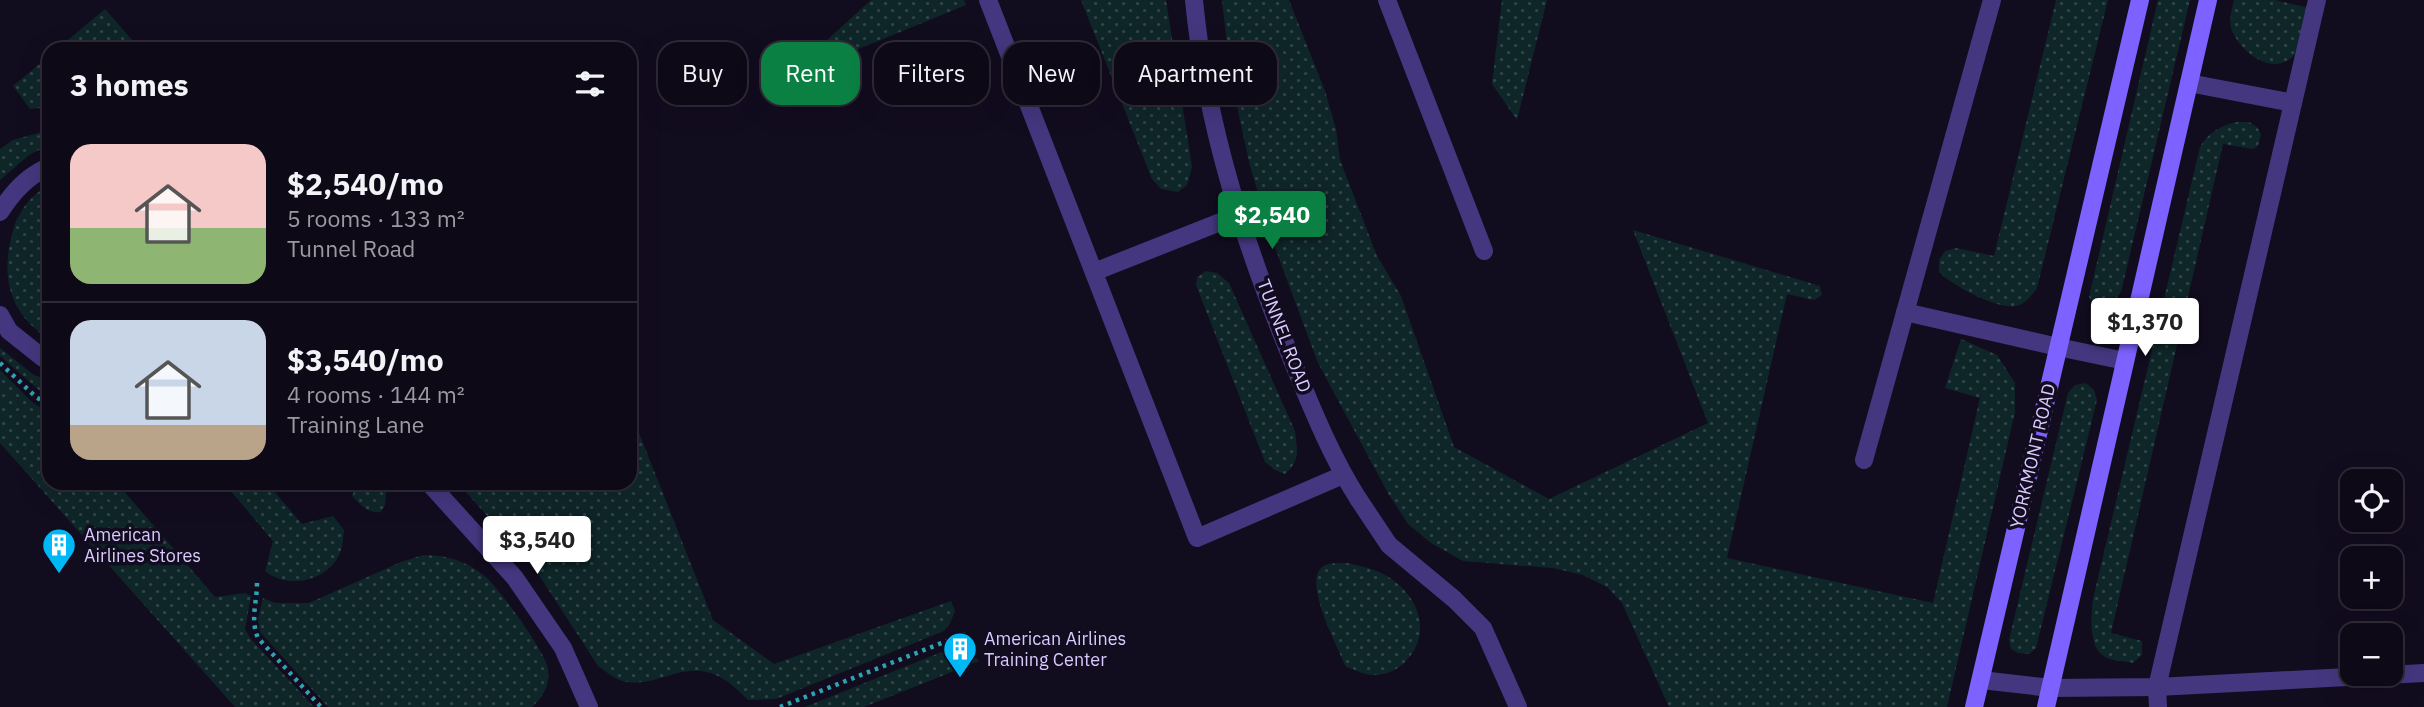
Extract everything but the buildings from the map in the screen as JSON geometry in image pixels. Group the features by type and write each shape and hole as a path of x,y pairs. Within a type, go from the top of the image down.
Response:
{"street":[{"path":"988,0 1197,538 1343,475"},
{"name":"TUNNEL ROAD","path":"1194,0 1213,124 1238,215 1276,321 1315,415 1343,475 1389,545 1454,599 1483,628 1518,707"},
{"path":"1387,0 1484,251"},
{"path":"1864,460 1992,0"},
{"name":"YORKMONT ROAD","path":"1974,707 2140,0"},
{"path":"2046,707 2208,0"},
{"path":"2158,707 2157,687 2317,0"},
{"path":"2189,83 2293,103"},
{"path":"0,212 11,195 42,170"},
{"path":"1094,272 1238,215"},
{"path":"1905,312 2125,361"},
{"path":"0,314 9,331 42,357"},
{"path":"435,490 515,578 563,648 589,707"},
{"path":"1981,680 2050,688 2157,687 2424,673"}],"path":[{"path":"0,363 42,401"},
{"path":"257,583 253,628 258,638 321,707"},
{"path":"780,707 967,633"}],"green space":[{"path":"871,0 964,0 966,5 860,48 860,42 825,42"},
{"path":"1081,0 1166,0 1173,42 1114,42 1114,83 1100,42 1098,42"},
{"path":"1222,0 1289,0 1325,91 1336,129 1340,160 1377,256 1401,296 1454,447 1549,499 1708,423 1633,230 1820,286 1822,295 1814,300 1787,294 1727,558 1933,603 1980,398 1945,388 1961,339 1997,355 2015,383 2015,412 1947,707 1669,707 1622,603 1607,587 1583,575 1553,568 1463,561 1431,543 1408,524 1389,495 1318,363 1270,234 1250,166 1237,105 1277,105 1277,42 1227,42"},
{"path":"1502,0 1547,0 1517,120 1492,84"},
{"path":"2056,0 2108,0 2037,288 2023,303 2008,306 1975,295 1954,283 1939,272 1939,260 1945,251 1956,248 1994,256"},
{"path":"2158,0 2190,0 2121,292 2110,304 2094,306 2089,297"},
{"path":"2234,0 2274,0 2306,7 2308,11 2304,33 2295,54 2278,64 2268,63 2249,53 2231,28"},
{"path":"105,9 134,42 65,42"},
{"path":"42,62 42,108 30,109 13,86"},
{"path":"1123,105 1182,105 1192,167 1187,185 1178,192 1161,189 1152,179"},
{"path":"2237,122 2249,122 2257,127 2261,134 2258,146 2253,149 2223,144 2111,633 2142,641 2142,655 2133,663 2111,659 2100,652 2093,639 2093,599 2200,147 2216,130"},
{"path":"42,132 42,148 29,155 0,180 0,149 13,140"},
{"path":"42,190 42,334 34,328 15,302 8,272 8,255 16,221 29,200"},
{"path":"1206,271 1217,273 1229,283 1295,431 1296,459 1285,474 1265,462 1196,285 1197,277"},
{"path":"0,348 34,375 42,378 42,393 0,356"},
{"path":"0,370 33,403 42,408 42,490 123,490 215,597 245,593 251,596 245,629 250,638 314,707 235,707 0,443"},
{"path":"2086,383 2094,390 2097,400 2036,648 2029,654 2018,653 2011,649 2009,640 2068,393 2075,385"},
{"path":"637,428 713,620 774,664 951,601 955,611 944,631 776,699 748,700 726,681 706,672 682,672 638,683 611,676 598,666 537,572 464,490 637,490"},
{"path":"230,490 273,490 302,524 333,516 344,530 342,547 332,566 315,577 304,580 284,580 265,571 273,541"},
{"path":"354,490 386,490 385,505 381,512 368,510 352,496"},
{"path":"423,555 453,559 479,572 494,586 522,622 540,650 548,669 545,690 532,707 328,707 260,632 258,619 263,598 275,603 309,603"},
{"path":"1333,563 1347,563 1375,570 1395,581 1413,602 1418,614 1419,638 1414,651 1402,665 1382,675 1369,675 1346,667 1319,602 1317,576 1321,568"},
{"path":"949,649 973,655 979,661 864,707 805,707"}],"place":[{"name":"American Airlines Stores","path":"59,575"},
{"name":"American Airlines Training Center","path":"960,679"}]}
